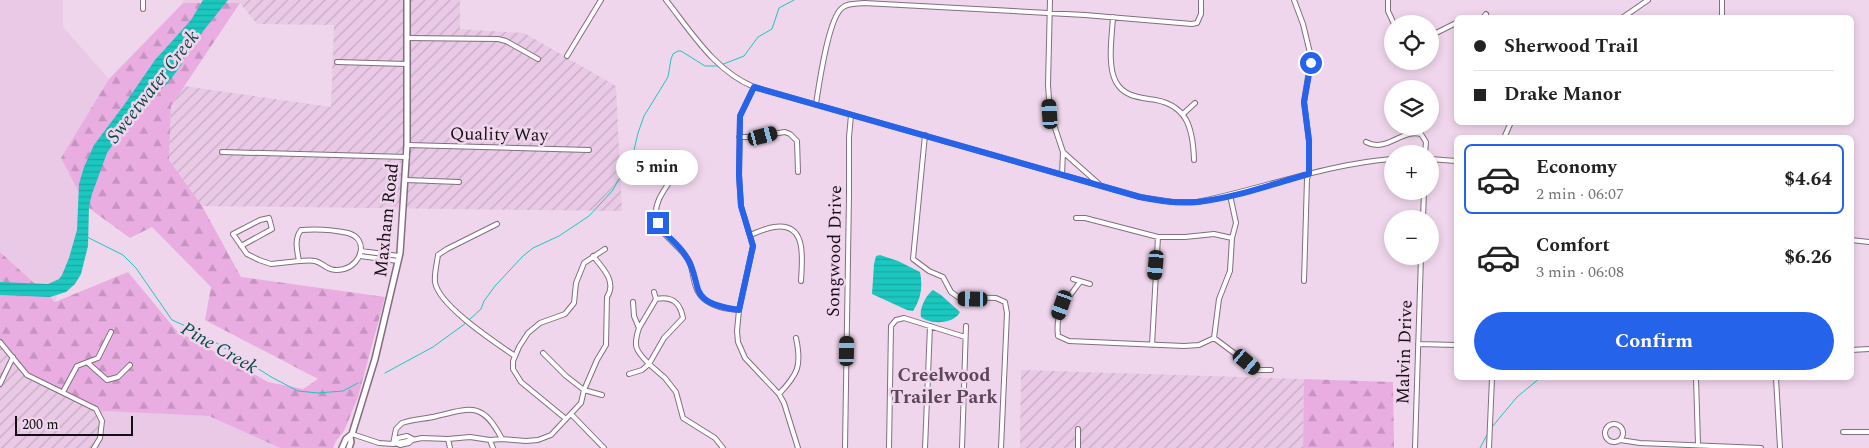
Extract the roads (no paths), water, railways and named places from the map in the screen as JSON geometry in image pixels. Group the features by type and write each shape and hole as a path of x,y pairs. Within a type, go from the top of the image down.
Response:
{"main road":[{"name":"Maxham Road","path":"348,448 375,358 398,259 407,157 407,0"},
{"name":"Maxham Road","path":"342,448 346,439 351,435"}],"street":[{"path":"143,9 144,0"},
{"path":"567,56 601,0"},
{"path":"666,0 714,60 740,81 754,87 1140,197 1173,202 1197,202 1309,174 1372,160 1384,159"},
{"path":"940,0 940,7"},
{"path":"1050,0 1048,85 1050,114 1063,152 1062,175"},
{"path":"816,104 822,64 831,32 840,10 844,6 864,3 1113,17 1192,24 1200,19 1201,0"},
{"path":"1294,0 1303,24 1311,56 1304,102 1309,141 1304,281"},
{"path":"1388,0 1390,15"},
{"path":"1626,15 1648,0"},
{"path":"1722,0 1722,15"},
{"path":"1113,17 1112,64 1116,83 1133,97 1163,101 1182,114 1192,130 1194,160"},
{"path":"1439,32 1454,24"},
{"path":"407,38 498,39 506,41 538,60"},
{"path":"337,62 407,64"},
{"path":"754,87 740,116 741,206 753,246 739,310 737,331 742,353 749,365 779,394 784,403 798,448"},
{"path":"1182,114 1195,103"},
{"name":"Songwood Drive","path":"845,448 850,195 849,136 851,115"},
{"path":"739,137 763,136 780,132 790,134 797,140 798,172"},
{"path":"1366,142 1372,145 1381,145 1414,132 1421,134 1426,145"},
{"path":"925,135 913,259 929,271 940,275 951,292 958,297 996,298 1004,302 1007,313 1001,448"},
{"name":"Quality Way","path":"407,145 589,150"},
{"path":"222,152 407,157"},
{"path":"1063,152 1100,186"},
{"path":"1439,159 1454,160"},
{"path":"674,175 657,205 656,215 661,230 690,262 696,285 702,298 714,305 739,310"},
{"path":"406,180 459,182"},
{"path":"1214,338 1219,299 1230,271 1232,238 1236,223 1230,195"},
{"path":"241,246 272,229 269,218 260,220 233,234 241,246 247,254 271,264 299,261 317,262 324,267 337,270 353,265 361,253 360,244 356,238 348,233 301,230 297,235 299,261"},
{"path":"1076,218 1084,218 1158,237 1214,234 1232,238"},
{"path":"497,224 438,255 435,283 441,295 473,327 515,356"},
{"path":"750,234 772,227 788,229 795,234 800,239 802,251 801,281"},
{"path":"1152,345 1158,237"},
{"path":"1854,240 1869,242"},
{"path":"566,420 522,382 513,368 515,356 528,333 540,323 566,314 574,303 576,283 584,263 605,250"},
{"path":"361,253 398,259"},
{"path":"394,443 398,438 407,436 413,439 470,437 526,442 538,440 551,434 566,420 580,403 597,360 606,345 607,297 611,291 611,283 605,270 593,256"},
{"name":"Malvin Drive","path":"1415,448 1421,265"},
{"path":"1073,279 1090,284"},
{"path":"1080,282 1062,305 1056,325 1058,336 1069,341 1080,343 1184,346 1199,345 1214,338"},
{"path":"654,292 656,299 639,328 634,343 639,354 665,378 676,392 683,418 715,438 723,448"},
{"path":"629,374 642,370 649,364 664,338 682,318 682,313 673,300 666,297 656,299"},
{"path":"633,302 634,316 639,328"},
{"path":"889,448 892,326 896,320 904,318 965,337"},
{"path":"925,448 930,326"},
{"path":"962,448 966,326"},
{"path":"63,392 77,366 98,358 111,332"},
{"path":"779,394 797,371 799,353 796,338"},
{"path":"1214,338 1257,370 1272,370"},
{"path":"0,342 27,374 93,406 102,421 100,438 94,448"},
{"path":"1418,344 1454,345"},
{"path":"1854,350 1869,349"},
{"path":"544,353 566,376 584,390 602,395"},
{"path":"0,384 13,358"},
{"path":"88,363 107,380 118,377 130,365"},
{"path":"1490,448 1492,380"},
{"path":"1696,380 1698,444"},
{"path":"1776,380 1780,448"},
{"path":"394,443 396,429 402,423 457,410 471,409 479,411 492,422 502,439"},
{"path":"571,414 604,448"},
{"path":"1620,440 1623,435 1620,426 1611,425 1606,428 1605,434 1607,439 1615,442 1620,440 1640,443 1760,448"},
{"path":"1078,429 1078,448"},
{"path":"1843,432 1869,432"},
{"path":"351,435 379,443 400,445 409,443 413,439"},
{"path":"448,439 450,448"},
{"path":"490,440 492,448"},
{"path":"526,442 526,448"}],"water":[{"name":"Sweetwater Creek","path":"203,0 228,0 188,50 181,65 168,83 136,111 107,153 89,206 88,246 81,274 75,284 66,292 50,297 0,295 0,282 48,284 59,279 62,275 77,230 79,184 94,145 155,60 191,20"},
{"path":"880,255 898,261 920,272 921,292 913,311 872,294 874,264 876,256"},
{"path":"933,290 960,312 957,316 942,322 925,320 921,317 924,302"}],"waterway":[{"name":"Pine Creek","path":"721,65 744,56 758,37 772,29 779,8 794,0"},
{"name":"Pine Creek","path":"469,320 481,309 484,301 495,286 523,256 533,248 559,236 589,216 613,190 618,180 630,167 644,116 668,77 673,54 681,51 705,66 717,66"},
{"name":"Pine Creek","path":"87,237 123,255 136,268 172,320 197,331 273,378 298,391 318,393 343,391 358,383"},
{"name":"Pine Creek","path":"385,373 433,347 466,323"},
{"path":"1492,427 1517,397 1538,380"},
{"path":"1480,448 1488,433"}],"district":[{"name":"Creelwood Trailer Park","path":"944,385"}]}
